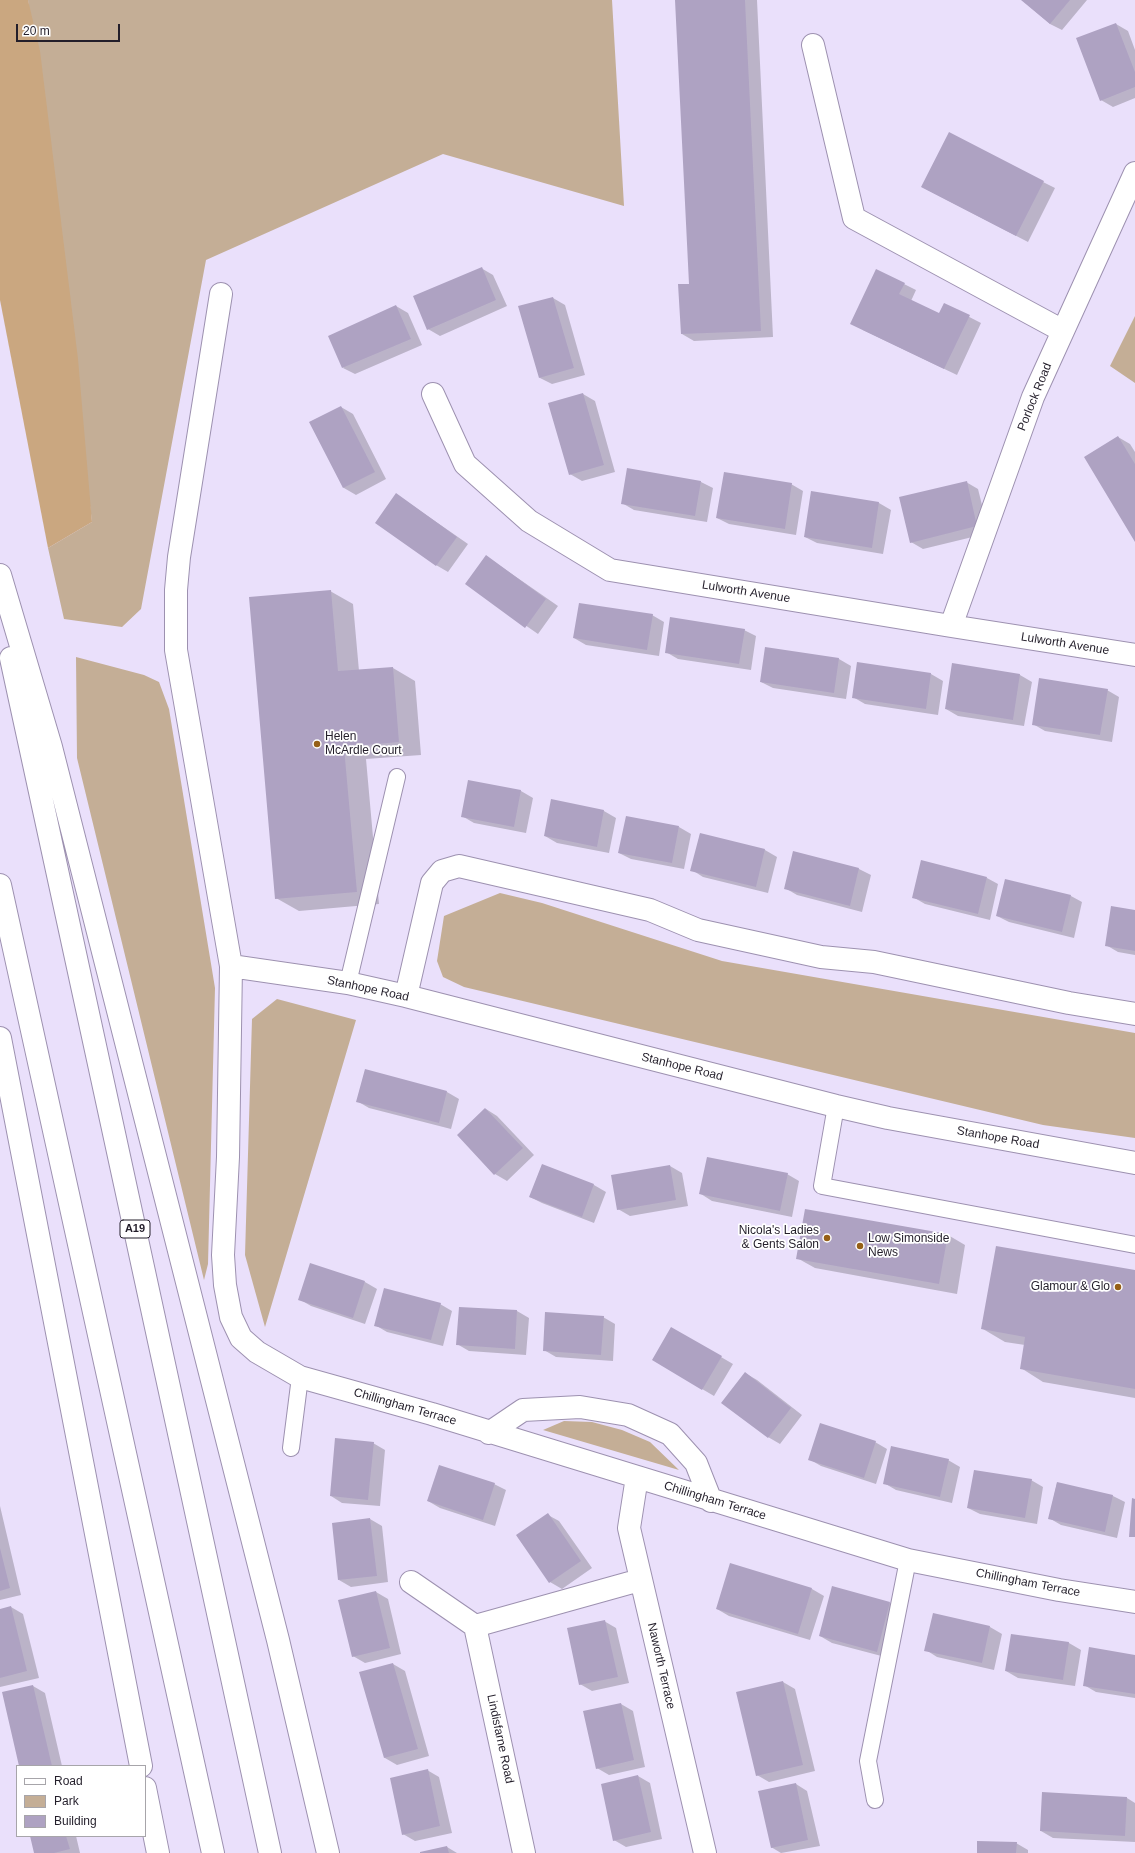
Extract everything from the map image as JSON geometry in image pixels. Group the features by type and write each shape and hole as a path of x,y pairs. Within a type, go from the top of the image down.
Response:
{"main road":[{"path":"813,45 854,218 1063,331"},
{"name":"Porlock Road","path":"951,626 1033,397 1135,173"},
{"name":"Chillingham Terrace","path":"221,294 179,557 176,590 176,650 231,966 228,1157 223,1255 225,1285 231,1317 241,1338 257,1352 300,1377 908,1560 1059,1590 1135,1602"},
{"name":"Lulworth Avenue","path":"433,394 465,464 529,521 610,570 1135,655"},
{"path":"0,576 55,762 278,1640 328,1853"},
{"name":"A19","path":"0,606 270,1853"},
{"path":"406,996 432,882 442,871 459,866 650,910 698,930 714,934 821,957 874,962 1069,1003 1135,1014"},
{"path":"0,885 213,1853"},
{"name":"Stanhope Road","path":"231,966 348,983 406,996 888,1118 1135,1163"},
{"path":"0,1038 141,1765"},
{"path":"489,1433 523,1410 580,1406 628,1415 670,1434 696,1463 711,1501"},
{"name":"Naworth Terrace","path":"637,1478 629,1528 705,1853"},
{"path":"411,1582 475,1626 640,1580"},
{"name":"Lindisfarne Road","path":"475,1626 524,1853"},
{"path":"146,1793 158,1853"}],"lane":[{"path":"348,983 397,777"},
{"path":"836,1106 822,1186 1135,1245"},
{"path":"291,1448 300,1377"},
{"path":"875,1800 868,1761 908,1560"}],"green space":[{"path":"28,0 612,0 624,206 443,154 206,260 141,609 122,627 64,619 48,548 92,522"},
{"path":"1135,316 1135,383 1110,366"},
{"path":"76,657 144,675 159,682 169,709 215,988 208,1264 204,1280 77,758"},
{"path":"500,893 542,903 722,961 1135,1033 1135,1138 1043,1125 464,987 443,977 437,961 444,916"},
{"path":"277,999 356,1020 265,1327 245,1255 252,1019"},
{"path":"564,1421 592,1422 622,1430 650,1442 679,1470 543,1430"}],"shaded area":[{"path":"0,0 28,0 40,51 78,359 92,522 48,548 0,300"}],"building":[{"path":"675,0 745,0 761,331 681,334 678,284 689,284"},
{"path":"1021,0 1070,0 1050,24"},
{"path":"1116,23 1135,72 1135,87 1100,101 1076,38"},
{"path":"949,132 1044,181 1016,236 921,187"},
{"path":"482,267 496,300 427,330 413,296"},
{"path":"876,269 905,283 899,294 939,313 944,303 970,315 944,369 850,324"},
{"path":"553,297 574,368 539,378 518,306"},
{"path":"396,305 411,339 342,368 328,336"},
{"path":"583,393 604,465 569,475 548,403"},
{"path":"341,406 375,472 343,488 309,422"},
{"path":"1118,436 1135,464 1135,542 1084,457"},
{"path":"627,468 701,481 695,516 621,504"},
{"path":"724,472 792,483 785,529 716,518"},
{"path":"967,481 977,526 910,543 899,497"},
{"path":"811,491 879,502 872,548 804,537"},
{"path":"396,493 457,537 436,566 375,523"},
{"path":"486,555 546,599 525,628 465,584"},
{"name":"Helen McArdle Court","path":"331,590 338,671 393,667 399,742 344,747 357,892 275,899 249,597"},
{"path":"579,603 653,614 647,650 573,638"},
{"path":"670,617 745,629 739,664 665,653"},
{"path":"765,647 839,658 834,693 760,682"},
{"path":"857,662 931,673 926,709 852,698"},
{"path":"952,663 1020,674 1013,720 945,709"},
{"path":"1039,678 1108,689 1100,735 1032,725"},
{"path":"468,780 521,790 514,827 461,817"},
{"path":"551,799 604,810 597,847 544,836"},
{"path":"626,816 679,826 672,863 618,853"},
{"path":"700,833 765,849 756,887 690,871"},
{"path":"793,851 859,868 850,906 784,889"},
{"path":"921,860 987,877 978,914 912,898"},
{"path":"1005,879 1071,895 1062,932 996,916"},
{"path":"1111,906 1135,910 1135,951 1105,946"},
{"path":"365,1069 447,1091 439,1123 356,1102"},
{"path":"485,1108 523,1148 494,1175 457,1135"},
{"path":"707,1157 788,1173 780,1211 699,1194"},
{"path":"542,1164 594,1184 582,1217 529,1197"},
{"path":"670,1165 676,1200 617,1210 611,1175"},
{"path":"805,1209 948,1234 939,1284 796,1259"},
{"path":"996,1246 1135,1270 1135,1389 1020,1369 1025,1337 981,1329"},
{"path":"310,1263 365,1281 353,1318 298,1300"},
{"path":"384,1288 441,1303 431,1340 374,1326"},
{"path":"459,1307 517,1310 515,1349 456,1345"},
{"path":"545,1312 604,1316 601,1355 543,1351"},
{"path":"671,1327 722,1356 702,1390 652,1360"},
{"path":"745,1372 791,1408 768,1438 721,1403"},
{"path":"820,1423 876,1441 864,1478 808,1460"},
{"path":"335,1438 374,1442 368,1500 330,1496"},
{"path":"891,1446 949,1459 940,1497 883,1484"},
{"path":"439,1465 495,1483 483,1520 427,1501"},
{"path":"974,1470 1032,1479 1025,1518 967,1508"},
{"path":"1057,1482 1113,1495 1105,1532 1048,1519"},
{"path":"1132,1498 1135,1499 1135,1537 1129,1537"},
{"path":"548,1513 581,1561 549,1583 516,1535"},
{"path":"370,1518 377,1576 338,1580 332,1523"},
{"path":"0,1548 10,1588 0,1591"},
{"path":"730,1563 812,1588 798,1634 716,1609"},
{"path":"832,1586 890,1602 877,1652 819,1636"},
{"path":"376,1591 390,1648 352,1657 338,1600"},
{"path":"11,1606 27,1671 0,1678 0,1609"},
{"path":"933,1613 990,1626 982,1663 924,1651"},
{"path":"605,1620 618,1677 579,1685 567,1628"},
{"path":"1011,1634 1069,1642 1063,1680 1005,1671"},
{"path":"1089,1647 1135,1655 1135,1694 1083,1686"},
{"path":"393,1663 418,1749 384,1758 359,1672"},
{"path":"783,1681 803,1765 756,1776 736,1692"},
{"path":"33,1685 52,1765 19,1765 2,1692"},
{"path":"621,1703 634,1760 596,1769 583,1711"},
{"path":"428,1769 440,1826 402,1835 390,1778"},
{"path":"638,1775 651,1832 613,1841 601,1784"},
{"path":"796,1783 808,1840 771,1848 758,1791"},
{"path":"1042,1792 1127,1797 1125,1836 1040,1831"},
{"path":"30,1837 66,1837 70,1849 54,1853 34,1853"},
{"path":"977,1841 1017,1842 1016,1853 977,1853"},
{"path":"447,1846 449,1853 420,1853 420,1852"}],"place":[{"name":"Helen McArdle Court","path":"317,744"},
{"name":"Nicola's Ladies & Gents Salon","path":"827,1238"},
{"name":"Low Simonside News","path":"860,1246"},
{"name":"Glamour & Glo","path":"1118,1287"}]}
